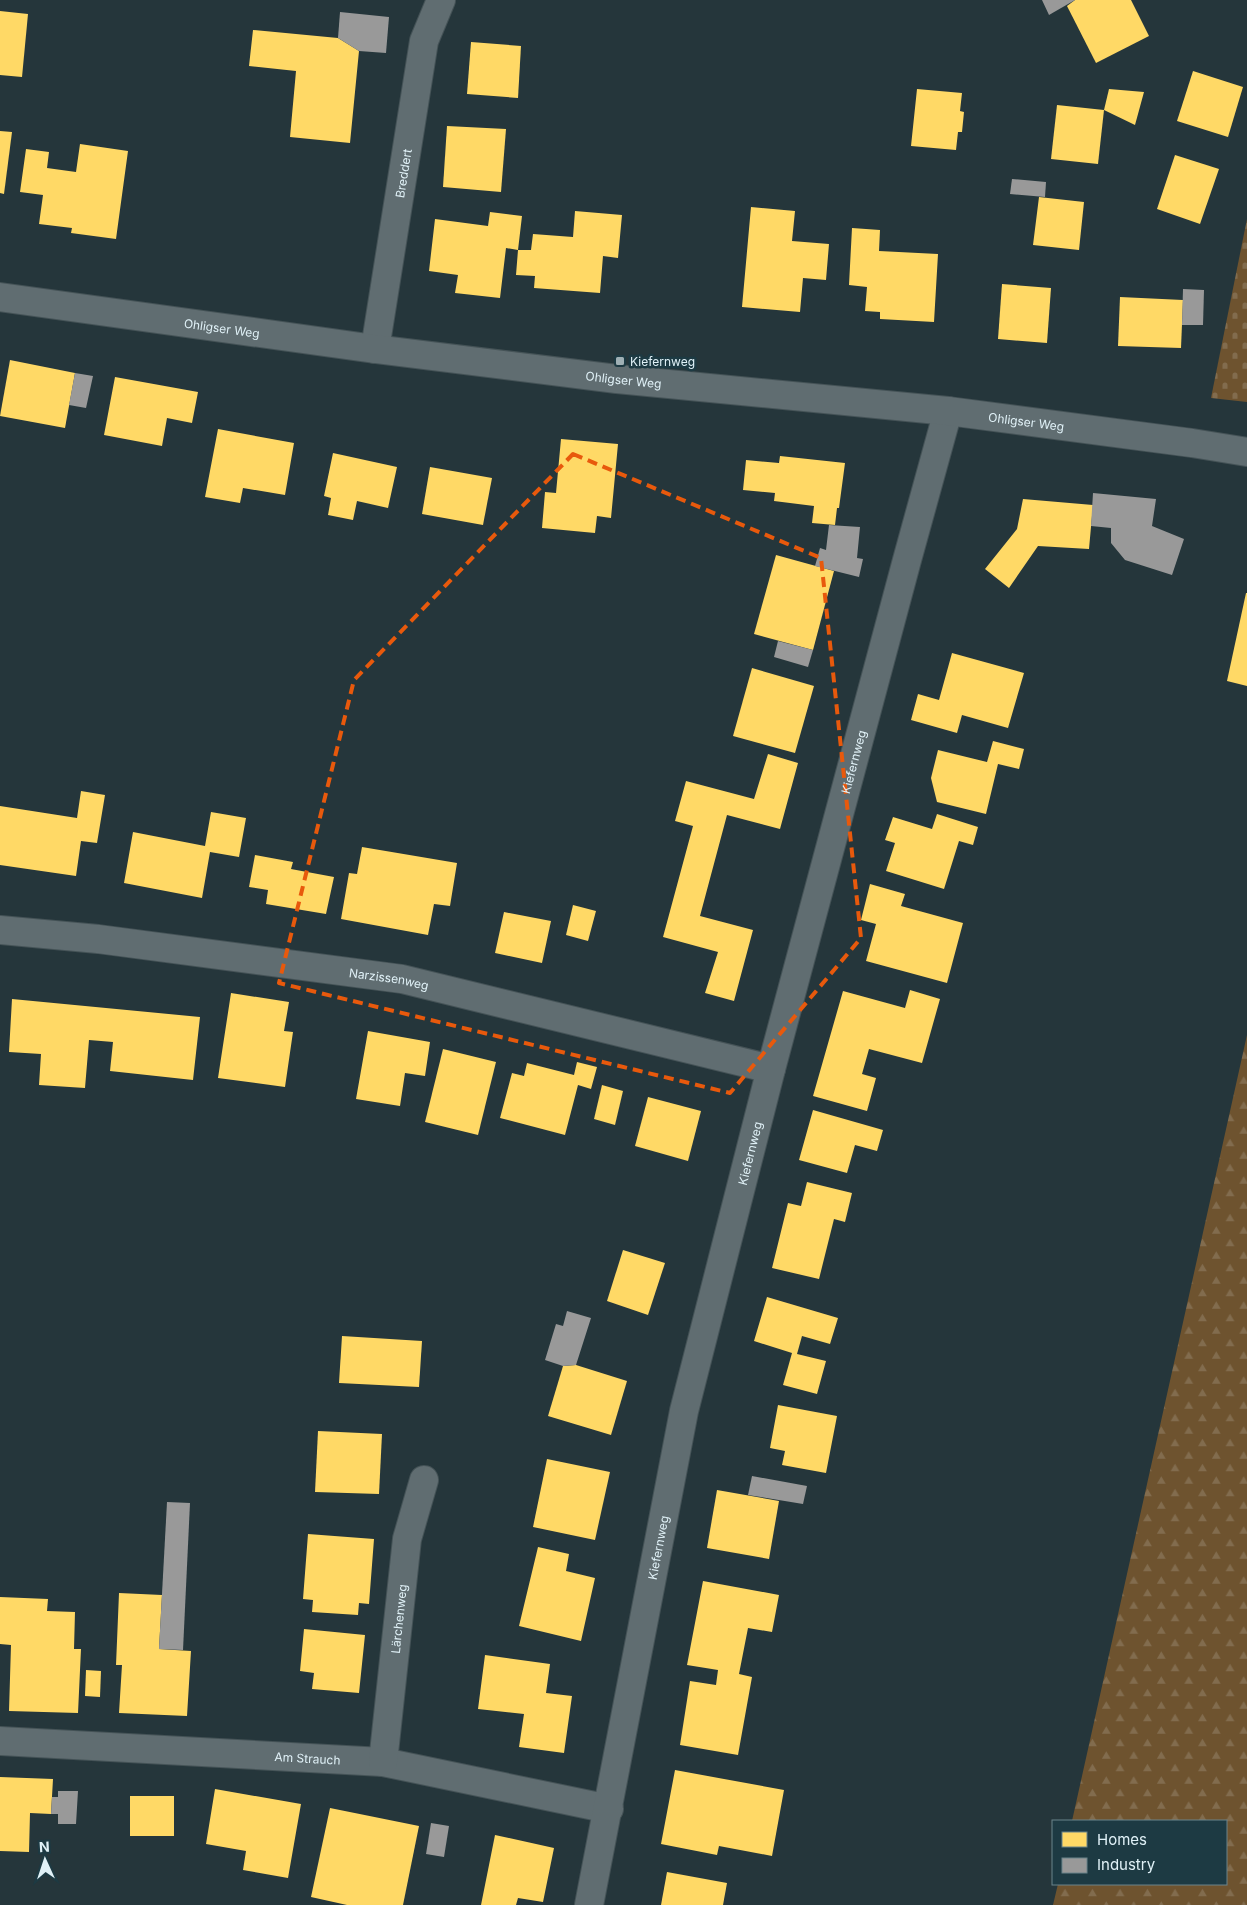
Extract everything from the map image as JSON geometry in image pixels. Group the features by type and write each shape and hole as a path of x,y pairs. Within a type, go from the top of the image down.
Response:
{"street":[{"name":"Breddert","path":"375,349 424,41 441,0"},
{"name":"Ohligser Weg","path":"0,297 375,349 617,379 948,411 1247,452"},
{"name":"Kiefernweg","path":"589,1905 684,1411 771,1069 948,411"},
{"name":"Narzissenweg","path":"0,930 98,939 402,979 771,1069"},
{"name":"Lärchenweg","path":"383,1762 407,1539 424,1480"},
{"name":"Am Strauch","path":"0,1741 383,1762 608,1809"}],"highlighted area":[{"path":"573,454 821,558 861,938 730,1093 279,983 354,680"}],"green space":[{"path":"1247,219 1247,402 1211,398"},
{"path":"1247,1035 1247,1905 1053,1905 1058,1885 1227,1885 1227,1820 1072,1820"}],"building: Homes":[{"path":"1075,0 1131,0 1149,36 1096,63 1067,6"},
{"path":"0,11 28,14 22,77 0,75"},
{"path":"253,30 338,38 359,51 350,143 290,137 296,71 249,66"},
{"path":"471,42 521,46 518,98 467,94"},
{"path":"1193,71 1243,87 1228,137 1177,121"},
{"path":"917,89 962,93 960,111 964,112 962,132 958,132 956,150 911,146"},
{"path":"1109,89 1144,92 1135,125 1104,110"},
{"path":"1057,105 1104,110 1098,164 1051,159"},
{"path":"447,126 506,129 501,192 443,187"},
{"path":"0,131 12,132 4,194 0,193"},
{"path":"80,144 128,151 116,239 71,233 72,228 39,224 43,195 20,192 26,149 49,152 47,168 76,172"},
{"path":"1175,155 1219,169 1200,224 1157,209"},
{"path":"1039,197 1084,202 1079,250 1033,245"},
{"path":"751,207 795,211 792,241 829,244 826,280 803,278 800,312 742,307"},
{"path":"575,211 622,215 618,258 603,256 600,293 534,288 535,276 516,275 518,250 531,250 533,234 573,237"},
{"path":"490,212 522,216 518,250 506,248 500,298 455,293 458,275 429,271 435,219 488,226"},
{"path":"852,228 880,230 879,251 938,254 934,322 880,319 880,312 865,311 867,287 849,285"},
{"path":"1002,284 1051,288 1047,343 998,339"},
{"path":"1120,297 1183,300 1181,348 1118,346"},
{"path":"10,360 75,373 65,428 0,416"},
{"path":"115,377 198,392 192,423 167,418 162,446 104,435"},
{"path":"218,429 294,443 285,495 243,488 240,503 205,497"},
{"path":"561,439 618,444 611,518 597,516 595,533 542,528 545,492 556,493"},
{"path":"333,453 397,467 388,508 357,501 353,520 328,515 331,498 324,496"},
{"path":"780,456 845,463 835,525 812,523 814,506 774,501 775,493 743,490 746,460 779,463"},
{"path":"430,467 492,478 483,525 422,514"},
{"path":"1023,499 1093,505 1089,549 1038,546 1009,588 985,569 1017,529"},
{"path":"776,555 834,571 813,650 754,634"},
{"path":"1247,593 1247,686 1227,681"},
{"path":"952,653 1024,673 1008,728 962,715 957,733 911,720 918,694 939,700"},
{"path":"752,668 814,686 795,753 733,736"},
{"path":"993,741 1024,749 1019,769 998,764 986,814 937,802 931,778 938,750 987,762"},
{"path":"768,754 798,763 780,829 727,815 700,916 753,930 734,1001 705,993 718,952 663,937 693,826 675,821 686,781 754,799"},
{"path":"81,791 105,795 97,843 81,841 76,876 0,865 0,806 77,818"},
{"path":"211,812 246,818 239,857 210,852 202,898 124,883 133,832 205,846"},
{"path":"937,814 978,827 973,845 959,841 944,889 886,871 895,843 885,840 893,817 932,829"},
{"path":"362,847 457,863 450,906 434,904 428,935 341,919 349,873 357,874"},
{"path":"255,855 293,862 291,869 334,877 326,914 266,904 268,890 249,887"},
{"path":"870,884 905,894 901,906 963,923 947,983 866,961 876,924 861,920"},
{"path":"573,905 596,911 588,941 566,935"},
{"path":"504,912 551,921 542,963 495,953"},
{"path":"910,990 940,999 922,1063 869,1049 862,1074 876,1078 867,1111 813,1096 843,991 905,1008"},
{"path":"231,993 289,1002 284,1031 293,1032 285,1087 218,1078"},
{"path":"12,999 200,1017 193,1080 110,1071 113,1042 89,1040 85,1088 39,1085 41,1054 9,1052"},
{"path":"368,1031 430,1042 425,1076 405,1073 400,1106 356,1099"},
{"path":"443,1049 496,1062 478,1135 425,1122"},
{"path":"577,1062 597,1067 591,1089 578,1085 565,1135 500,1118 512,1073 524,1076 527,1063 574,1075"},
{"path":"602,1085 623,1091 615,1125 594,1119"},
{"path":"648,1097 701,1111 688,1161 635,1146"},
{"path":"813,1110 883,1130 877,1151 855,1145 847,1173 799,1160"},
{"path":"807,1182 852,1193 845,1222 834,1219 819,1279 772,1268 788,1203 801,1206"},
{"path":"623,1250 665,1263 648,1315 607,1301"},
{"path":"767,1297 838,1318 830,1344 802,1336 797,1354 826,1361 817,1394 783,1385 792,1353 754,1341"},
{"path":"342,1336 422,1341 419,1387 339,1383"},
{"path":"576,1365 627,1381 611,1435 548,1416 563,1366"},
{"path":"778,1405 837,1416 826,1473 782,1465 785,1451 770,1448"},
{"path":"318,1431 382,1434 379,1494 315,1492"},
{"path":"547,1459 610,1472 595,1540 533,1527"},
{"path":"717,1490 779,1501 769,1559 707,1548"},
{"path":"308,1534 374,1539 369,1604 359,1603 358,1615 312,1612 313,1600 303,1599"},
{"path":"538,1547 569,1554 566,1571 595,1578 581,1641 519,1626"},
{"path":"703,1581 779,1595 772,1632 748,1628 739,1674 752,1677 738,1755 680,1745 690,1681 716,1685 718,1670 687,1665"},
{"path":"119,1593 162,1595 159,1649 191,1651 187,1716 119,1713 122,1665 116,1665"},
{"path":"0,1597 48,1599 47,1611 75,1612 74,1649 81,1649 78,1713 9,1711 11,1645 0,1644"},
{"path":"304,1629 365,1635 359,1693 312,1689 314,1673 300,1671"},
{"path":"485,1655 550,1664 546,1693 572,1696 564,1753 519,1747 524,1714 478,1709"},
{"path":"86,1670 101,1671 100,1697 85,1696"},
{"path":"675,1770 784,1790 772,1856 719,1846 717,1855 661,1844"},
{"path":"0,1777 53,1779 51,1814 30,1813 29,1852 0,1851"},
{"path":"215,1789 301,1804 288,1878 243,1870 246,1851 206,1844"},
{"path":"130,1796 174,1796 174,1836 130,1836"},
{"path":"330,1808 419,1826 403,1905 347,1905 311,1897"},
{"path":"495,1835 554,1848 543,1902 518,1898 516,1905 481,1905"},
{"path":"667,1872 727,1883 723,1905 661,1905"}],"building: Industry":[{"path":"1042,0 1075,0 1049,15"},
{"path":"340,12 389,17 386,53 359,51 338,38"},
{"path":"1012,179 1046,182 1045,197 1010,194"},
{"path":"1183,289 1204,290 1203,325 1182,325"},
{"path":"75,373 93,376 86,408 69,405"},
{"path":"1093,493 1156,499 1152,526 1184,539 1172,575 1125,560 1111,543 1111,528 1091,526"},
{"path":"829,525 860,527 857,558 863,559 859,577 815,566 820,548 826,550"},
{"path":"778,641 813,650 808,667 774,657"},
{"path":"567,1311 591,1318 576,1365 563,1366 545,1360 556,1324 563,1326"},
{"path":"752,1476 807,1486 803,1504 748,1495"},
{"path":"167,1502 190,1503 183,1650 159,1649"},
{"path":"58,1791 78,1791 76,1824 58,1824 58,1814 51,1814 52,1797 58,1797"},
{"path":"431,1823 449,1826 444,1857 426,1854"}],"place":[{"name":"Kiefernweg","path":"620,361"}]}
